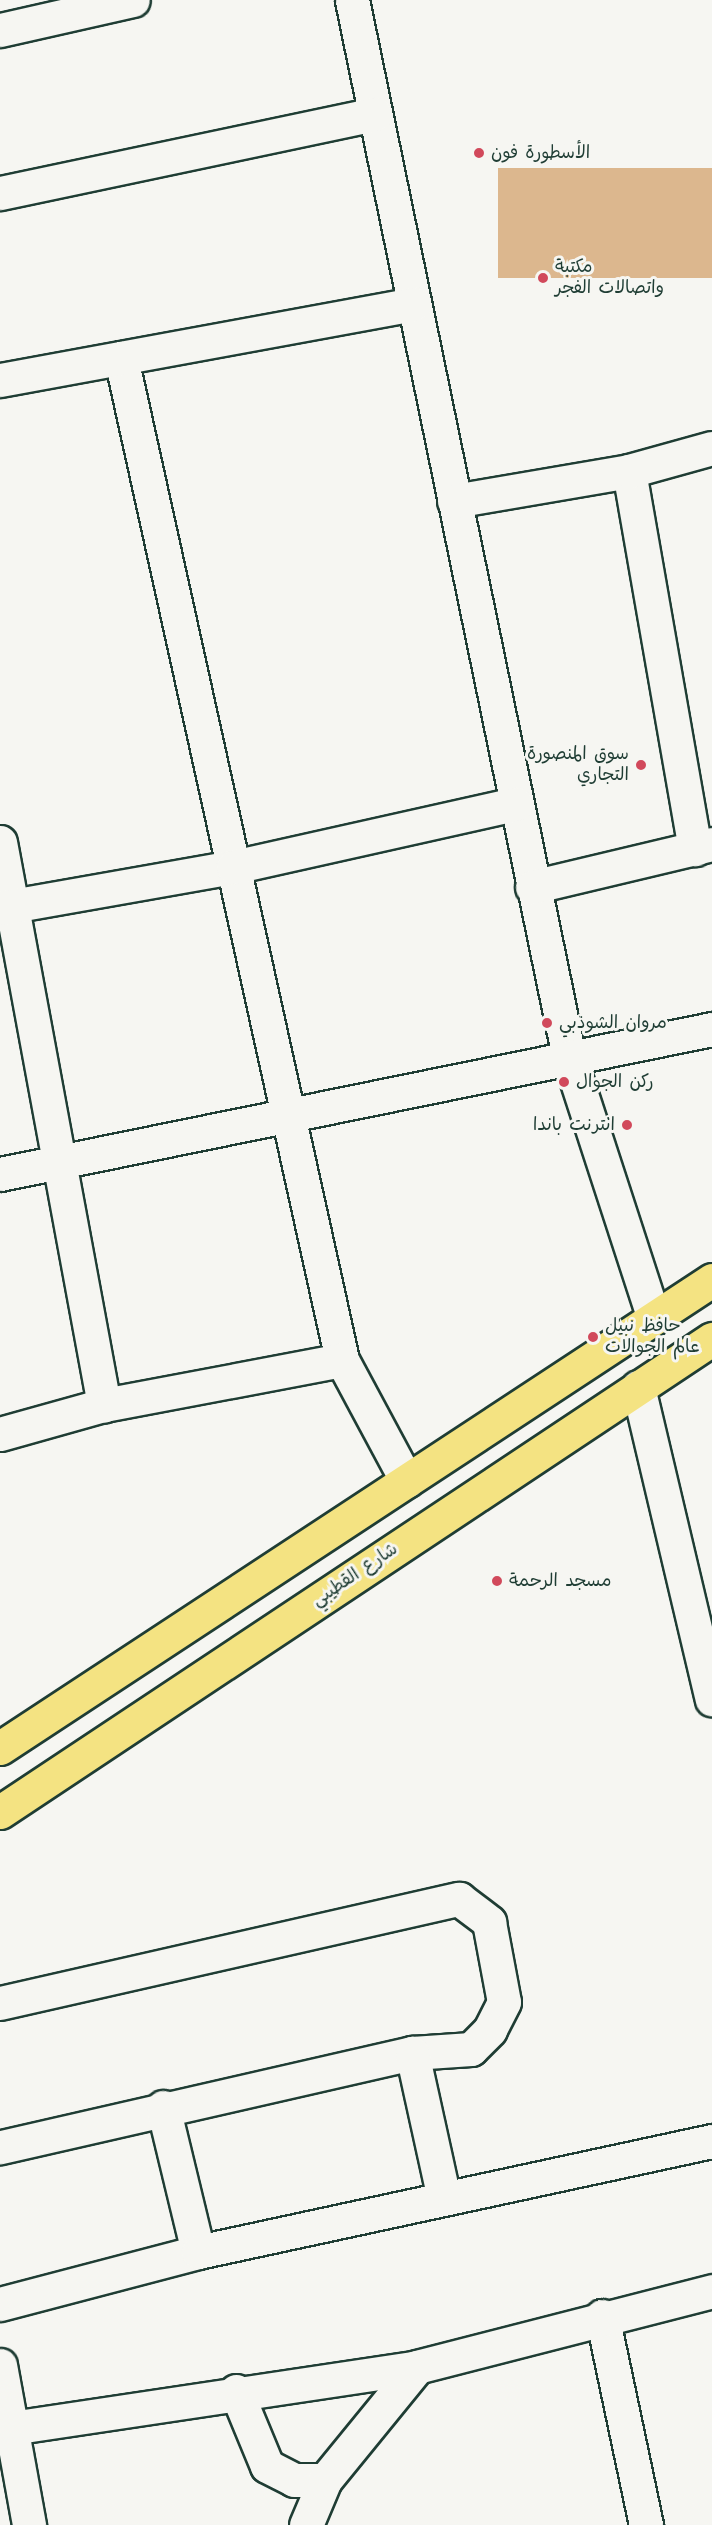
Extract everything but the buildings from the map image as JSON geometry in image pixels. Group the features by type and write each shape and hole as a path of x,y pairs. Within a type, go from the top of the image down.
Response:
{"main road":[{"path":"0,1748 712,1280"},
{"name":"شارع القطيبي","path":"0,1812 712,1339"}],"street":[{"path":"0,30 133,0"},
{"path":"352,0 532,887 569,1057 654,1318"},
{"path":"0,193 375,114"},
{"path":"0,380 414,304"},
{"path":"121,358 342,1360 407,1481"},
{"path":"454,501 629,471 712,448"},
{"path":"532,887 704,847 629,471"},
{"path":"6,908 233,867 516,804"},
{"path":"0,842 6,908 62,1159 104,1405"},
{"path":"0,1174 62,1159 712,1029"},
{"path":"0,1434 104,1405 342,1360"},
{"path":"638,1387 712,1699"},
{"path":"0,2003 459,1899 489,1922 504,2002 490,2030 471,2049 412,2053 163,2107 0,2147"},
{"path":"412,2053 444,2199"},
{"path":"163,2107 198,2252"},
{"path":"0,2304 198,2252 712,2141"},
{"path":"11,2428 236,2391 417,2367 603,2316 712,2291"},
{"path":"603,2316 646,2525"},
{"path":"0,2365 29,2525"},
{"path":"306,2525 325,2480 417,2367"},
{"path":"236,2391 267,2466 294,2480 325,2480"}],"place":[{"name":"الأسطورة فون","path":"479,153"},
{"name":"مكتبة واتصالات الفجر","path":"543,278"},
{"name":"سوق المنصورة التجاري","path":"641,765"},
{"name":"مروان الشوذبي","path":"547,1023"},
{"name":"ركن الجوال","path":"564,1082"},
{"name":"انترنت باندا","path":"627,1125"},
{"name":"حافظ نبيل عالم الجوالات","path":"593,1337"},
{"name":"مسجد الرحمة","path":"497,1581"}]}
